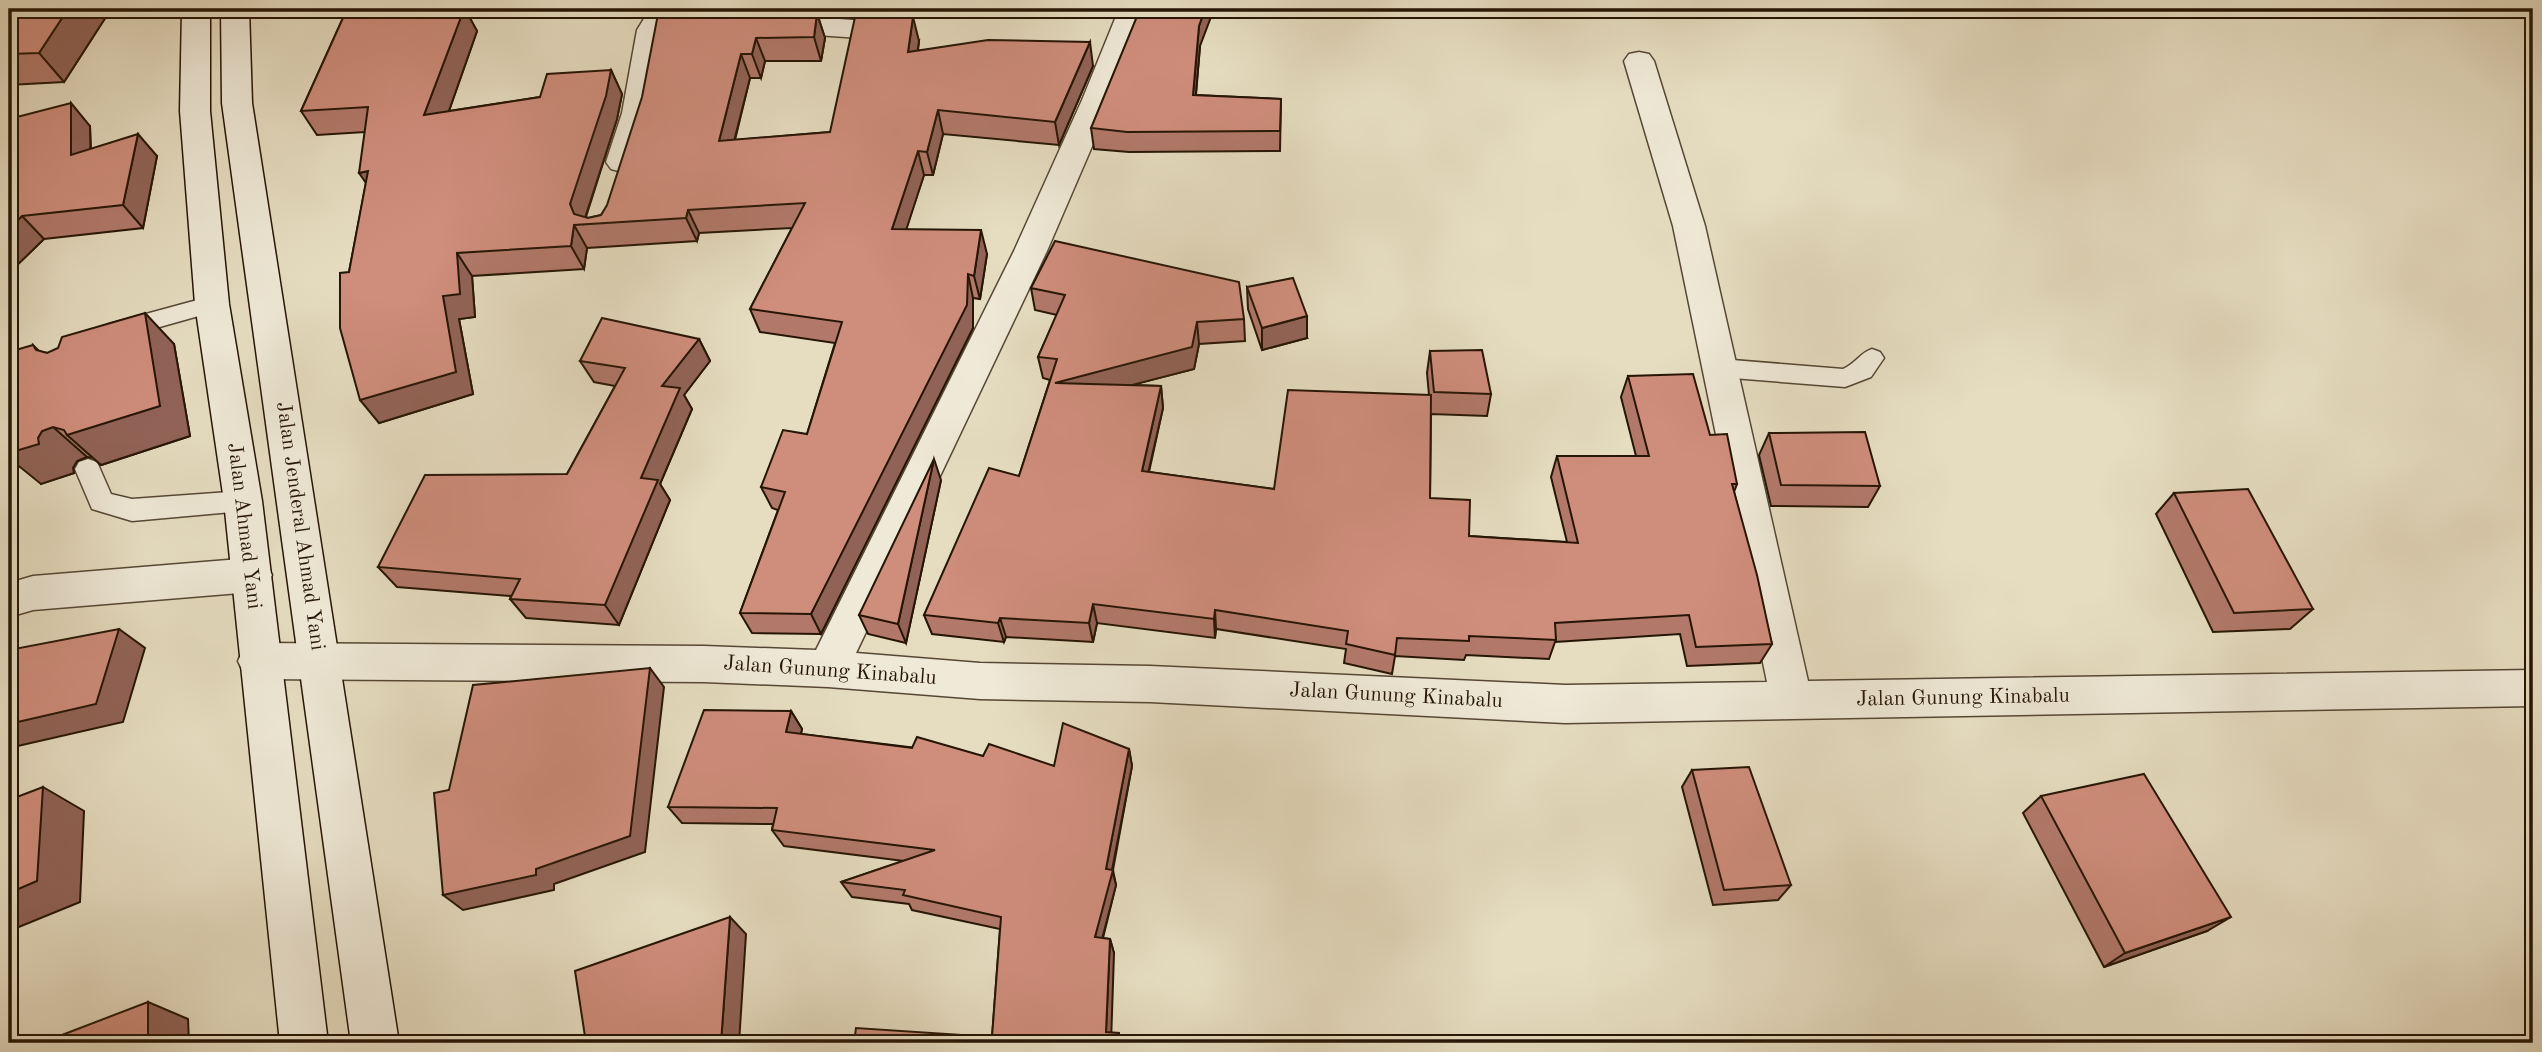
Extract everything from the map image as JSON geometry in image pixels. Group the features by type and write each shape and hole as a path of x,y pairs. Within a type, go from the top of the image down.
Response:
{"street":[{"name":"Jalan Ahmad Yani","path":"196,9 195,111 212,304 243,501 304,1043"},
{"name":"Jalan Jenderal Ahmad Yani","path":"235,9 236,103 375,1043"},
{"path":"614,186 635,120 650,30 654,22 667,16 876,30 888,9"},
{"path":"828,669 915,488 951,421 1031,251 1116,58 1133,9"},
{"path":"1639,61 1689,226 1792,702"},
{"path":"9,600 33,593 252,575"},
{"name":"Jalan Gunung Kinabalu","path":"259,661 704,664 828,669 980,681 1150,684 1565,704 2533,688"}],"lane":[{"path":"93,342 102,335 212,304"},
{"path":"1720,368 1845,378 1862,371 1872,358"},
{"path":"88,469 101,502 132,510 243,501"}],"building":[{"path":"9,9 68,9 39,53 9,54"},
{"path":"347,9 464,9 424,115 540,97 547,74 611,70 606,96 570,204 574,214 588,218 601,215 607,205 642,97 658,14 742,15 744,9 817,14 814,37 756,38 752,54 741,54 719,141 830,132 855,17 913,17 908,52 988,40 1090,42 1055,122 938,110 927,152 918,151 892,229 981,230 974,276 968,274 967,305 811,614 740,613 785,492 761,487 783,430 807,434 842,322 750,309 805,203 688,210 686,218 574,225 571,246 457,253 460,294 443,296 456,372 360,400 340,328 340,273 349,272 368,171 359,173 368,107 301,111"},
{"path":"1140,9 1205,9 1199,26 1193,95 1281,99 1280,131 1127,132 1091,128"},
{"path":"71,103 71,155 138,134 123,205 22,216 9,229 9,119"},
{"path":"1055,241 1239,282 1244,319 1197,322 1192,347 1055,383 1161,386 1142,471 1274,489 1288,390 1431,395 1430,498 1470,500 1469,536 1578,543 1557,456 1649,456 1628,376 1693,374 1710,435 1727,434 1737,484 1732,484 1757,575 1772,644 1696,647 1689,615 1555,623 1556,640 1469,636 1469,641 1397,638 1395,655 1346,644 1348,631 1215,610 1214,619 1093,604 1089,623 1000,618 998,623 924,615 989,468 1019,476 1057,359 1038,357 1065,295 1031,288"},
{"path":"1293,278 1307,316 1262,328 1247,287"},
{"path":"145,313 160,406 67,435 64,430 53,427 42,431 38,438 39,444 9,453 9,352 33,345 36,350 47,353 58,348 62,337"},
{"path":"602,318 699,339 662,386 680,388 641,478 658,480 605,605 510,599 520,579 378,567 425,475 567,474 625,368 580,361"},
{"path":"1482,350 1491,394 1434,392 1430,351"},
{"path":"1865,432 1880,486 1781,485 1769,433"},
{"path":"934,459 898,624 859,615"},
{"path":"2248,489 2313,609 2234,613 2174,493"},
{"path":"119,629 96,704 9,724 9,650"},
{"path":"650,668 630,836 536,869 536,875 443,895 434,793 449,790 473,685"},
{"path":"704,710 791,711 786,732 912,748 917,737 983,756 989,744 1054,766 1063,723 1129,749 1106,869 1113,870 1095,937 1110,939 1106,1032 1119,1033 1118,1043 854,1043 856,1028 992,1037 1001,917 903,895 905,890 841,882 935,850 772,830 777,808 668,807"},
{"path":"1749,767 1791,885 1724,890 1692,770"},
{"path":"2144,774 2231,917 2125,953 2041,796"},
{"path":"43,787 37,881 9,893 9,800"},
{"path":"730,917 721,1043 586,1043 575,971"},
{"path":"148,1002 148,1043 41,1043"}]}
